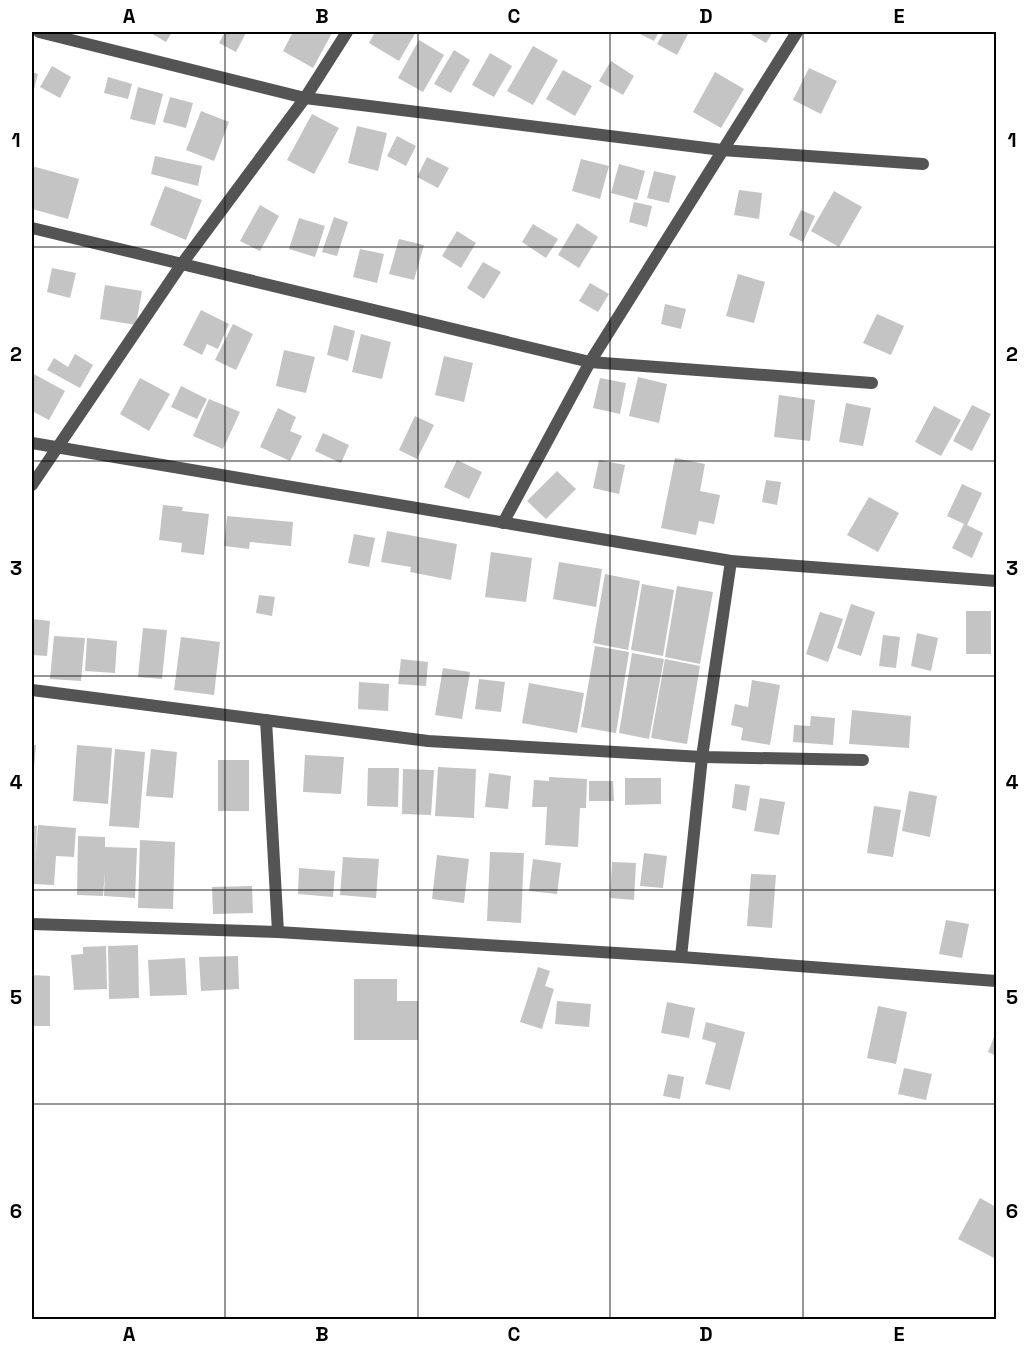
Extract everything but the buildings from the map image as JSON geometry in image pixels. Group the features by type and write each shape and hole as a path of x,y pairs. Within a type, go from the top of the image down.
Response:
{"street":[{"path":"39,32 305,98 722,150 923,164"},
{"path":"32,485 181,265 305,98 347,32"},
{"path":"503,523 590,362 797,32"},
{"path":"32,228 590,362 872,384"},
{"path":"32,442 731,561 996,581"},
{"path":"681,957 702,757 731,561"},
{"path":"32,690 428,741 702,757 863,760"},
{"path":"266,720 278,932"},
{"path":"32,924 278,932 681,957 996,981"}]}
